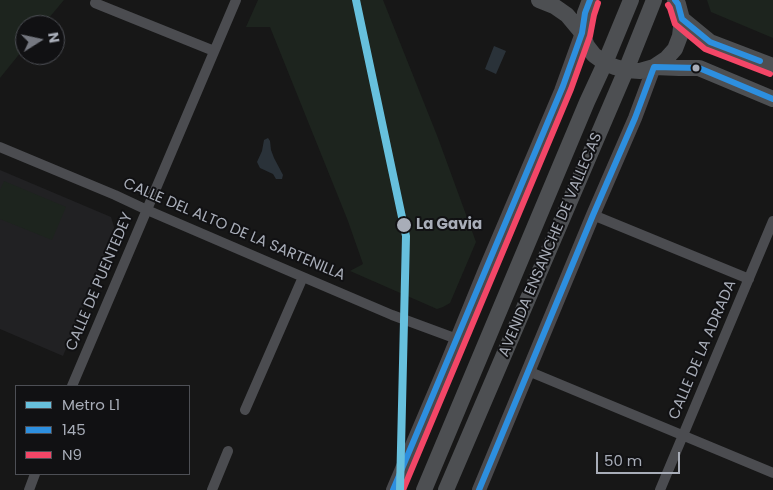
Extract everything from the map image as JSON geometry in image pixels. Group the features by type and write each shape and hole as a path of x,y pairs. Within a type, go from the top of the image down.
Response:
{"main road":[{"path":"539,0 554,6 567,15 582,33 587,46 594,55 605,63 626,70 640,71 654,67 666,59 675,49 680,36 682,19 675,0"},
{"path":"582,33 585,12 590,0"},
{"name":"AVENIDA ENSANCHE DE VALLECAS","path":"424,490 586,102 605,63 631,0"},
{"name":"AVENIDA ENSANCHE DE VALLECAS","path":"446,490 626,70 654,0"},
{"path":"682,19 710,42 773,66"},
{"path":"654,67 699,68 773,99"}],"street":[{"name":"CALLE DE PUENTEDEY","path":"72,385 236,0"},
{"path":"95,3 214,51"},
{"path":"393,490 561,91 582,33"},
{"name":"AVENIDA ENSANCHE DE VALLECAS","path":"479,490 635,118 654,67"},
{"name":"CALLE DEL ALTO DE LA SARTENILLA","path":"0,147 392,315 457,339"},
{"path":"593,215 749,279"},
{"name":"CALLE DE LA ADRADA","path":"660,490 773,221"},
{"path":"245,410 303,277"},
{"path":"528,371 773,473"},
{"path":"212,490 228,451"},
{"path":"29,490 36,475"}],"shaded area":[{"path":"0,0 64,0 51,15 15,15 15,59 0,78"},
{"path":"258,0 383,0 438,138 476,242 450,303 437,309 350,271 363,264 348,221 270,27 246,27"},
{"path":"707,0 773,0 773,38 711,12"},
{"path":"494,46 506,51 496,74 485,69"},
{"path":"268,138 274,158 283,175 282,179 276,179 273,174 260,168 257,162 264,140"},
{"path":"0,170 111,217 115,230 63,356 0,329"},
{"path":"4,181 66,207 52,240 0,219 0,190"}],"metro line":[{"name":"L1","path":"356,0 406,236 400,490"}],"transit line":[{"name":"145","path":"393,490 563,86 582,33 585,13 590,0"},
{"name":"145","path":"675,0 682,19 710,42 760,61"},
{"name":"N9","path":"403,490 571,89 590,36 598,3"},
{"name":"N9","path":"668,5 675,24 705,49 770,74"},
{"name":"145","path":"479,490 635,118 654,67 699,68 773,99"}],"place":[{"name":"La Gavia","path":"404,225"}]}
